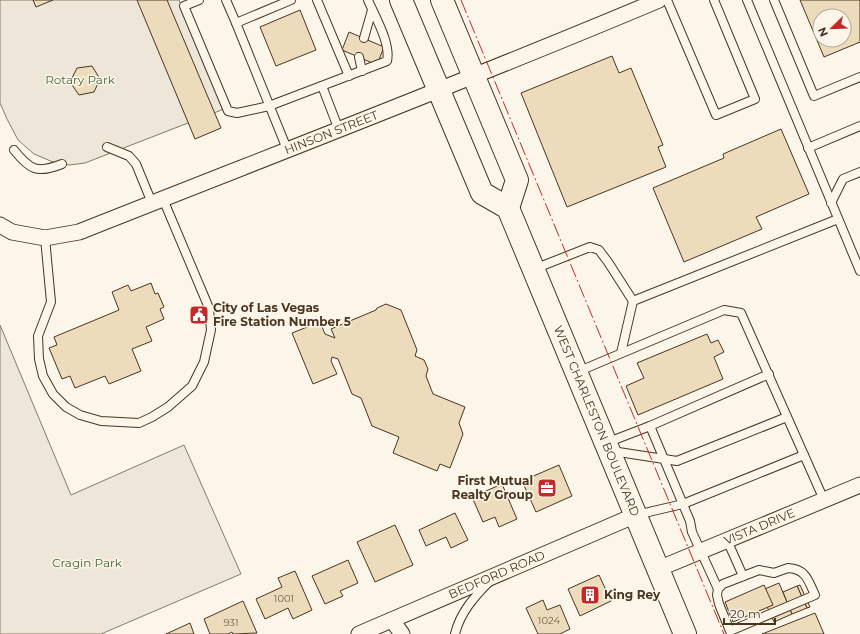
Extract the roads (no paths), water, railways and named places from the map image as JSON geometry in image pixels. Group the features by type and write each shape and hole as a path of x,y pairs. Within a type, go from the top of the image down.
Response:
{"main road":[{"path":"401,0 482,193 508,208 517,180 442,0"},
{"name":"WEST CHARLESTON BOULEVARD","path":"508,208 686,634"}],"street":[{"name":"HINSON STREET","path":"0,225 12,232 45,238 79,232 287,149 474,77 659,0"},
{"name":"VISTA DRIVE","path":"658,569 860,485"},
{"name":"BEDFORD ROAD","path":"359,634 636,515"},
{"path":"392,620 402,634"}],"lane":[{"path":"199,0 184,6 228,111 237,113 269,106 387,61 389,53 387,45 368,0"},
{"path":"226,0 287,149"},
{"path":"236,23 291,0"},
{"path":"317,0 349,76"},
{"path":"667,0 716,115 755,99 714,0"},
{"path":"747,0 860,271"},
{"path":"774,0 814,96 860,76"},
{"path":"364,38 372,10"},
{"path":"359,57 362,71"},
{"path":"322,86 339,130"},
{"path":"808,148 860,126"},
{"path":"45,238 51,302 38,336 39,359 43,376 53,394 66,407 80,415 101,421 139,423 168,407 192,386 204,362 211,330 209,308 157,201 136,164 129,156 107,147"},
{"path":"14,150 24,162 35,169 50,169 62,164"},
{"path":"831,203 843,180 860,172"},
{"path":"633,302 838,219"},
{"path":"533,270 590,247 599,250 633,302 621,353"},
{"path":"576,372 724,310 740,313 769,374 824,500"},
{"path":"607,447 650,426 769,374"},
{"path":"607,447 678,462 787,417"},
{"path":"650,426 690,521 692,532 718,589 717,595 719,604 730,631 815,594 806,576 801,571 794,568 788,568 774,573 759,570 723,584 718,589"},
{"path":"636,515 683,504 804,455"},
{"path":"728,540 743,576"},
{"path":"455,634 457,625 468,606 497,574"}],"place":[{"name":"City of Las Vegas Fire Station Number 5","path":"199,315"},
{"name":"First Mutual Realty Group","path":"547,488"},
{"name":"King Rey","path":"590,595"}],"park label":[{"name":"Rotary Park","path":"80,80"},
{"name":"Cragin Park","path":"87,563"}]}
